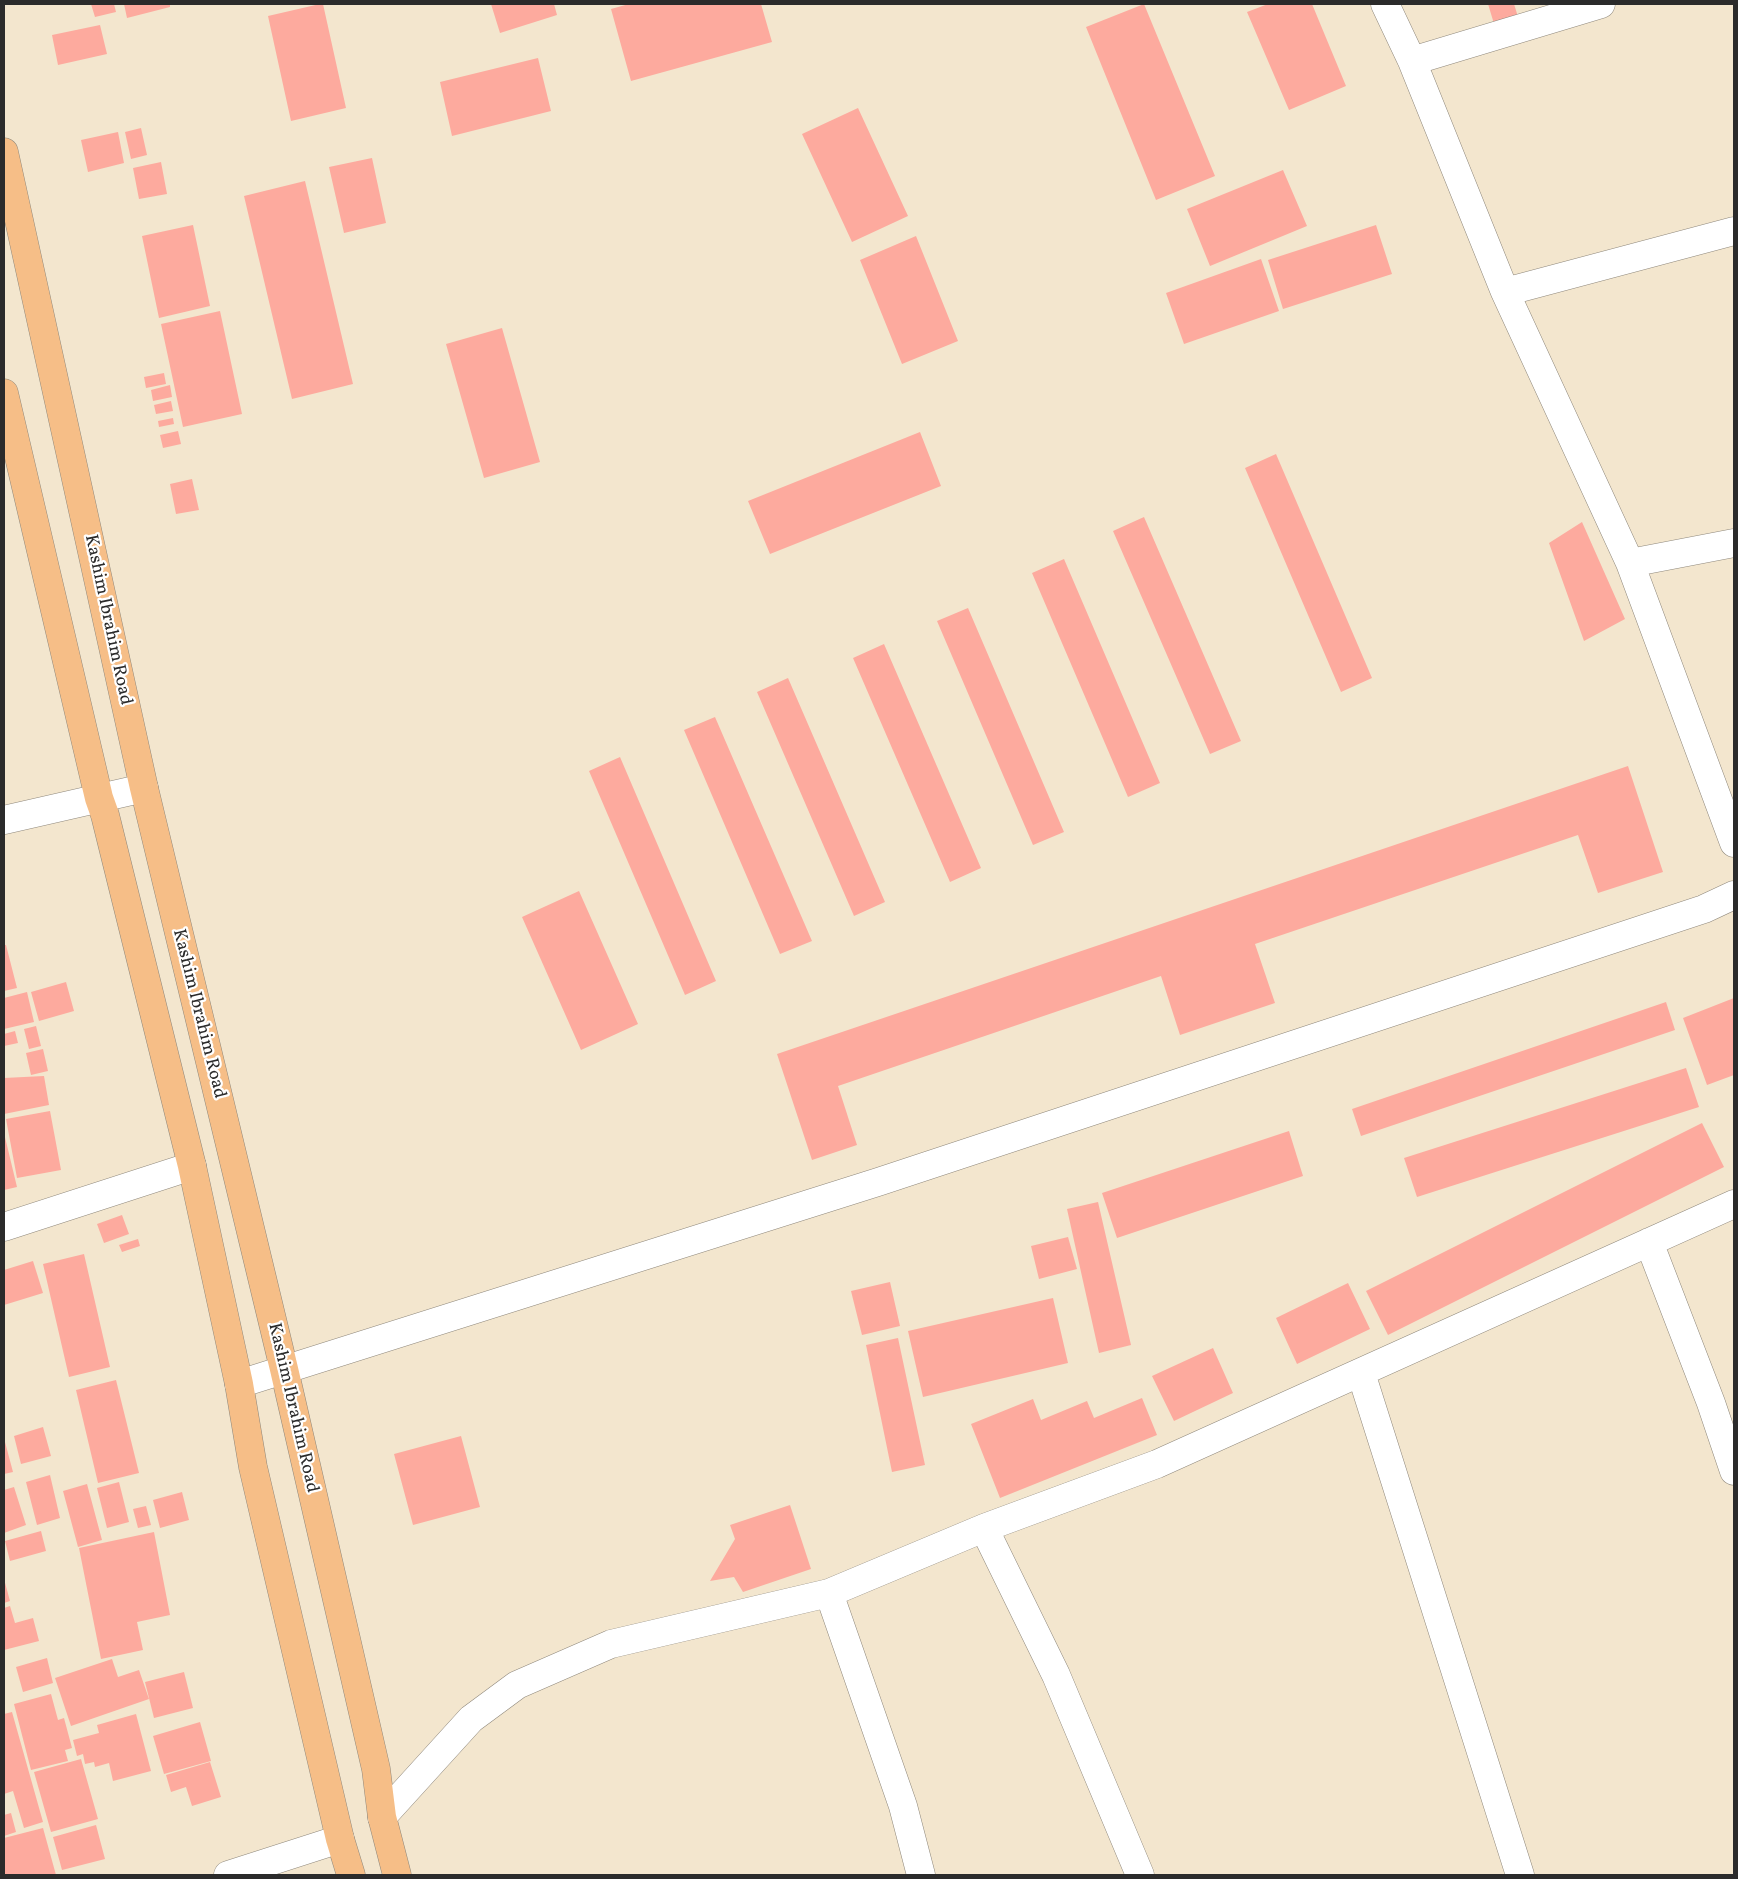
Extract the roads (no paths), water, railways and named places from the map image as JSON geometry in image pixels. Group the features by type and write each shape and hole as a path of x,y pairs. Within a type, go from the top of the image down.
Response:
{"highway":[{"name":"Kashim Ibrahim Road","path":"4,152 144,788 284,1369 376,1769 382,1817 398,1875"},
{"path":"4,393 99,798 192,1166 239,1384 253,1467 340,1839 351,1875"}],"street":[{"path":"1385,4 1412,61 1505,292 1630,563 1734,843"},
{"path":"1412,61 1602,4"},
{"path":"1505,292 1734,231"},
{"path":"1630,563 1734,543"},
{"path":"4,820 144,788"},
{"path":"239,1384 878,1182 1704,909 1734,895"},
{"path":"4,1227 192,1166"},
{"path":"382,1817 471,1718 517,1685 611,1644 829,1593 984,1528 1157,1464 1734,1204"},
{"path":"1649,1242 1711,1403 1734,1472"},
{"path":"1361,1373 1520,1875"},
{"path":"984,1528 1056,1675 1140,1875"},
{"path":"829,1593 903,1806 921,1875"},
{"path":"228,1875 340,1839"}]}
